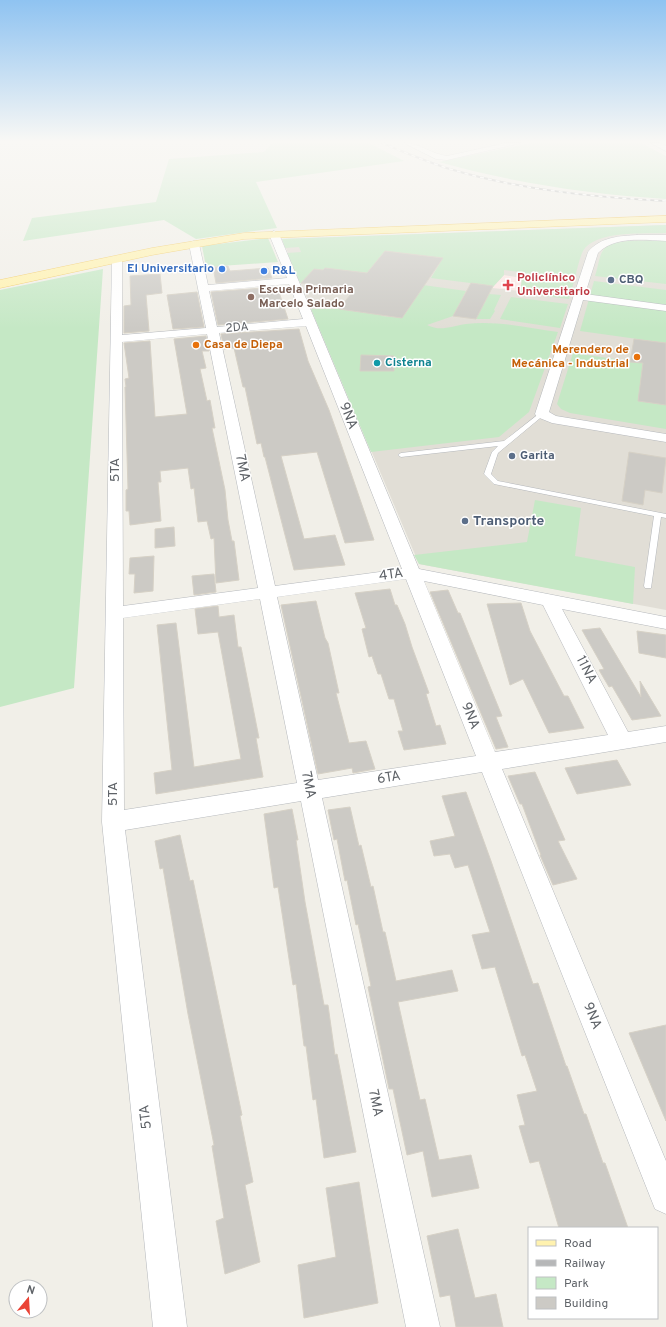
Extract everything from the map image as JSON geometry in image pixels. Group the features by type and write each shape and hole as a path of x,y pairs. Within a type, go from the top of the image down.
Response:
{"main road":[{"path":"0,284 218,239 274,234 666,219"}],"street":[{"name":"9NA","path":"274,234 666,1198"},
{"path":"666,238 622,239 607,242 598,246 593,252 542,414 552,419 666,438"},
{"name":"7MA","path":"194,244 423,1327"},
{"name":"5TA","path":"117,259 113,822 170,1327"},
{"path":"204,288 293,281"},
{"path":"579,296 666,308"},
{"name":"2DA","path":"116,339 310,322"},
{"name":"4TA","path":"114,613 412,573 666,623"},
{"name":"11NA","path":"549,600 622,741"},
{"name":"6TA","path":"113,822 666,734"}],"lane":[{"path":"542,414 495,452 486,474 496,483 666,516"},
{"path":"401,455 506,443"},
{"path":"648,586 658,514"}],"shaded area":[{"path":"666,225 666,610 419,564 282,239"},
{"name":"Policlínico Universitario","path":"504,275 522,278 521,291 492,288"}],"green space":[{"path":"133,205 266,205 277,228 196,239 164,220 23,241 32,218"},
{"path":"666,225 666,233 621,234 598,239 589,244 581,255 569,299 520,293 522,278 527,273 504,270 504,275 492,288 478,286 478,284 431,278 443,258 385,251 367,273 325,268 323,270 314,269 312,271 311,284 300,283 287,253 301,252 299,247 285,248 282,239"},
{"path":"268,238 278,262 206,267 202,246"},
{"path":"643,240 666,240 666,284 595,276 601,255 608,245"},
{"path":"103,269 74,688 0,707 0,290"},
{"path":"385,279 404,281 381,316 402,318 423,285 466,291 453,316 427,325 432,327 446,328 466,324 489,323 558,332 529,412 499,437 371,452 311,309 339,309 360,312"},
{"path":"594,281 666,290 666,343 580,331"},
{"path":"489,294 501,295 494,310 495,311 490,319 476,319"},
{"path":"511,297 568,304 560,328 500,319"},
{"path":"573,353 643,363 638,401 666,405 666,429 570,413 561,409 557,404"},
{"path":"535,500 581,508 575,556 635,567 633,604 419,564 414,555 527,542"}],"building":[{"path":"385,251 443,258 402,318 339,309 354,290 301,283 314,269 323,270 325,268 367,273"},
{"path":"228,266 230,271 268,268 272,278 216,283 213,267"},
{"path":"160,274 162,293 146,295 149,331 124,333 124,306 131,305 130,276"},
{"path":"471,283 493,286 476,319 453,316"},
{"path":"275,287 276,290 278,289 288,319 218,325 211,292"},
{"path":"197,292 204,327 173,329 167,295"},
{"path":"299,329 308,361 329,410 374,540 345,543 317,452 281,456 304,539 335,535 345,565 294,570 261,443 257,444 245,387 243,387 234,348 224,349 221,334"},
{"path":"206,336 209,351 202,351 206,368 200,369 207,401 210,400 215,428 212,428 225,490 228,520 232,541 234,541 239,580 216,583 214,538 211,539 207,521 198,522 194,488 191,489 188,468 160,471 161,482 158,482 161,521 130,525 129,511 126,511 126,490 128,489 125,379 129,378 124,343 150,341 155,417 187,414 174,339"},
{"path":"634,339 666,343 666,405 638,401 643,363 630,362"},
{"name":"Cisterna","path":"361,355 394,356 394,371 360,371"},
{"path":"629,452 666,458 662,493 645,490 643,505 622,501"},
{"path":"174,527 175,546 155,548 155,529"},
{"path":"154,556 153,591 134,593 135,574 129,574 130,558"},
{"path":"214,574 216,592 194,595 192,576"},
{"path":"390,589 395,605 397,605 405,624 429,693 426,694 436,726 440,725 446,744 404,750 398,731 403,731 394,699 389,699 381,674 378,674 372,656 369,657 362,629 366,628 355,593"},
{"path":"448,590 458,613 460,613 502,716 496,717 508,747 496,749 430,592"},
{"path":"316,601 325,638 328,643 339,693 336,693 349,743 366,741 375,769 353,773 352,768 318,774 281,605"},
{"path":"521,603 530,631 564,696 568,696 584,728 549,733 523,679 510,685 487,604"},
{"path":"218,606 219,617 234,615 238,647 241,647 259,738 256,738 263,777 156,794 154,773 172,770 157,625 176,623 194,767 241,759 218,632 198,634 195,609"},
{"path":"600,628 641,697 640,681 661,716 632,720 612,686 609,687 599,670 604,669 582,630"},
{"path":"637,631 666,635 666,658 639,653"},
{"path":"617,760 631,785 577,794 565,768"},
{"path":"535,772 565,840 558,841 577,879 553,885 540,855 522,804 520,804 508,776"},
{"path":"466,792 533,984 538,983 566,1066 584,1114 586,1114 603,1163 605,1163 628,1227 559,1227 539,1161 530,1163 519,1126 525,1125 517,1095 537,1091 525,1055 522,1056 495,967 482,969 472,935 490,932 468,865 455,868 450,854 434,856 430,841 455,836 442,796"},
{"path":"350,807 359,846 361,845 371,887 373,886 396,981 452,970 458,991 398,1002 420,1100 425,1099 439,1160 471,1155 479,1188 432,1197 423,1151 407,1155 393,1089 389,1089 368,987 371,986 358,924 356,925 347,880 345,881 337,839 334,840 328,810"},
{"path":"292,809 298,840 296,840 305,902 324,1005 328,1005 335,1055 337,1054 356,1152 324,1158 316,1099 313,1100 306,1046 304,1046 296,984 293,985 278,887 274,888 264,814"},
{"path":"180,835 190,881 193,880 242,1115 240,1116 253,1182 245,1185 260,1262 225,1274 216,1221 224,1218 212,1146 214,1145 188,1014 163,868 160,869 155,841"},
{"path":"666,1025 666,1121 629,1033"},
{"path":"359,1182 378,1303 304,1318 298,1265 336,1257 326,1188"},
{"path":"458,1229 475,1298 496,1294 503,1327 456,1327 450,1295 440,1297 427,1236"}],"place":[{"name":"El Universitario","path":"222,269"},
{"name":"R&L","path":"264,271"},
{"name":"CBQ","path":"611,280"},
{"name":"Policlínico Universitario","path":"508,285"},
{"name":"Escuela Primaria Marcelo Salado","path":"251,297"},
{"name":"Casa de Diepa","path":"196,345"},
{"name":"Merendero de Mecánica - Industrial","path":"637,357"},
{"name":"Cisterna","path":"377,363"},
{"name":"Garita","path":"512,456"},
{"name":"Transporte","path":"465,521"}]}
